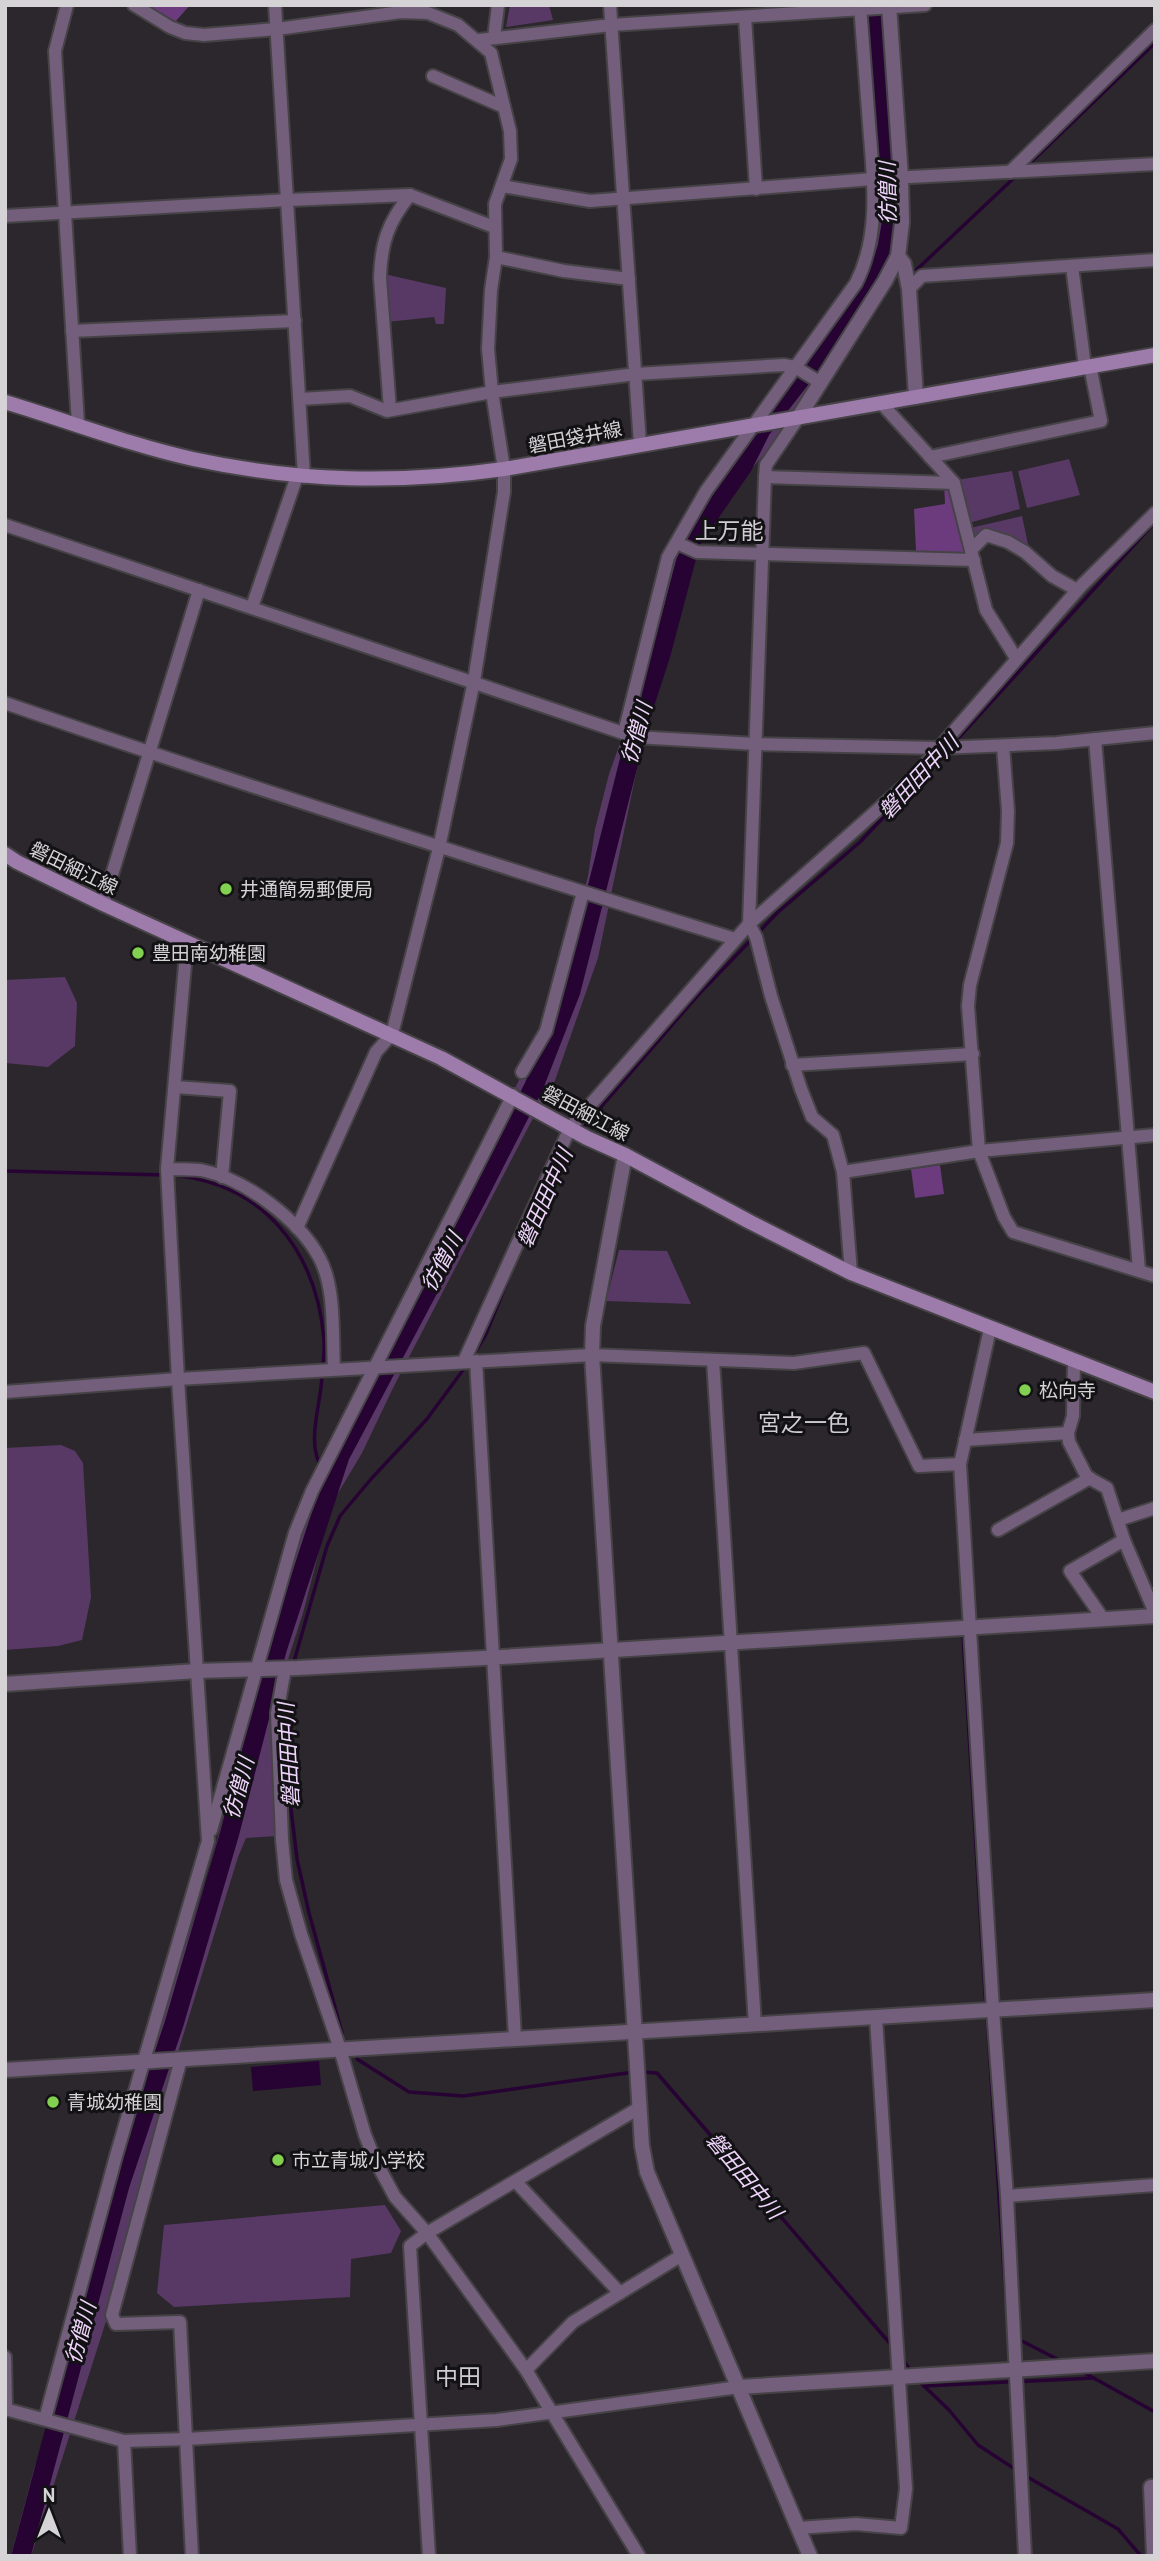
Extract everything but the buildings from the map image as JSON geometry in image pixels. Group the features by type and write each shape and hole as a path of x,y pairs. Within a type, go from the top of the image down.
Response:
{"main road":[{"name":"磐田袋井線","path":"5,402 191,458 261,472 380,481 452,477 504,469 1155,355"},
{"name":"磐田細江線","path":"9,858 103,904 392,1034 851,1273 1155,1392"}],"street":[{"path":"67,5 55,51 78,424"},
{"path":"134,5 155,20 185,33 204,35 277,29 366,11 428,13 457,25 491,52 510,131 511,159 495,204 496,257 491,290 488,349 504,469 504,492 474,681 439,848 392,1034 376,1052 297,1228"},
{"path":"252,607 300,476 300,399 275,5"},
{"path":"494,38 498,5"},
{"path":"610,5 640,444"},
{"path":"479,40 749,13 925,5"},
{"path":"851,1273 843,1172 833,1135 812,1117 792,1065 757,937 749,924 766,465 792,419 821,383 898,256 902,232 901,178 890,6"},
{"path":"630,735 668,557 706,491 856,283 864,267 873,219 873,179 860,7"},
{"path":"749,13 756,189"},
{"path":"1010,172 1155,30"},
{"path":"433,76 504,107"},
{"path":"502,186 590,201 873,179 1155,164"},
{"path":"5,216 410,195 494,227"},
{"path":"390,410 380,278 381,258 394,215 410,195"},
{"path":"898,256 904,264 909,289 916,397"},
{"path":"496,257 564,271 629,279"},
{"path":"909,289 922,276 1155,260"},
{"path":"930,457 1101,421 1088,367 1072,266"},
{"path":"72,331 295,321"},
{"path":"300,399 350,396 390,410 492,392 636,374 784,365 795,367 821,383"},
{"path":"880,402 954,483 986,610 1016,658"},
{"path":"765,477 954,483"},
{"path":"515,2038 495,1657 470,1361 569,1128 749,924 911,779 1077,590 1155,513"},
{"path":"5,525 630,735 756,744 939,748 1003,746 1155,733"},
{"path":"972,554 986,535 1008,542 1025,552 1052,576 1077,590"},
{"path":"677,543 697,552 972,554"},
{"path":"103,904 199,590"},
{"path":"5,704 439,848 735,939"},
{"path":"1095,739 1139,1270"},
{"path":"1003,746 1008,811 1007,843 970,985 968,1006 979,1151 1004,1217 1013,1232 1155,1276"},
{"path":"523,1072 546,1031 583,892"},
{"path":"187,942 167,1169 208,1840"},
{"path":"792,1065 973,1055"},
{"path":"175,1087 230,1091 222,1177"},
{"path":"45,2419 116,2156 295,1534 312,1491 513,1095"},
{"path":"843,1172 979,1151 1155,1135"},
{"path":"625,1155 593,1326 592,1355 639,2108 647,2172 810,2556"},
{"path":"167,1169 204,1171 250,1189 297,1228 320,1258 330,1295 334,1369"},
{"path":"990,1329 960,1464 1007,2196 1025,2556"},
{"path":"5,1391 592,1355 794,1363 864,1353 919,1466 960,1464"},
{"path":"713,1360 755,2025"},
{"path":"5,1684 969,1629 1155,1615 1124,1541 1107,1488 1090,1478 1069,1442 1068,1433 1073,1416 1074,1361"},
{"path":"965,1440 1068,1433"},
{"path":"998,1531 1090,1478"},
{"path":"1118,1520 1155,1508"},
{"path":"1104,1620 1070,1571 1124,1541"},
{"path":"285,1669 278,1713 286,1880 365,2136 395,2197 427,2234 526,2370 639,2556"},
{"path":"5,2070 1155,2000"},
{"path":"799,2528 856,2524 901,2528 906,2489 876,2018"},
{"path":"181,2059 112,2315 116,2324 180,2322 192,2556"},
{"path":"429,2556 410,2246 639,2108"},
{"path":"516,2182 620,2293"},
{"path":"1007,2196 1155,2185"},
{"path":"526,2370 573,2322 682,2255"},
{"path":"5,2357 6,2409 124,2441 497,2420 739,2387 1155,2361"},
{"path":"124,2441 130,2556"},
{"path":"1154,2556 1151,2487 1155,2487"}],"shaded area":[{"path":"140,5 190,5 175,22 164,25"},
{"path":"510,5 549,5 553,20 506,27"},
{"path":"860,5 889,5 898,256 775,442 706,520 697,552 662,644 659,679 644,734 598,958 553,1086 531,1122 362,1453 331,1505 303,1613 285,1669 277,1836 246,1838 238,1857 167,2088 132,2240 31,2556 11,2556 34,2469 52,2416 132,2104 166,2009 207,1877 281,1608 296,1548 299,1523 525,1068 546,1031 588,876 595,829 609,774 627,724 668,557 843,301 870,244"},
{"path":"384,274 446,288 444,324 436,324 434,317 387,322"},
{"path":"1069,459 1080,495 1027,508 1018,471"},
{"path":"1012,471 1020,509 965,524 957,480"},
{"path":"944,483 954,483 972,554 916,551 914,509 945,504"},
{"path":"1022,516 1029,549 986,535 970,545 966,529"},
{"path":"65,977 77,1003 75,1046 48,1067 5,1063 5,980"},
{"path":"940,1165 944,1194 915,1198 911,1169"},
{"path":"619,1250 667,1251 691,1304 606,1301"},
{"path":"61,1445 75,1451 83,1463 91,1597 82,1640 58,1646 5,1650 5,1448"},
{"path":"319,2061 321,2085 253,2091 251,2067"},
{"path":"385,2205 401,2231 391,2253 351,2259 350,2297 174,2307 157,2293 164,2225"}],"waterway":[{"name":"彷僧川","path":"21,2556 120,2185 174,2024 230,1832 277,1650 340,1456 534,1086 571,991 639,722 661,654 691,541 743,466 761,430 874,285 887,248 893,213 890,168 882,132 873,5"},
{"path":"1025,168 1155,43"},
{"path":"911,275 1017,175"},
{"name":"磐田田中川","path":"954,743 1155,522"},
{"name":"磐田田中川","path":"922,776 946,752"},
{"name":"磐田田中川","path":"758,933 777,913 860,842 912,787"},
{"name":"磐田田中川","path":"580,1131 699,994 752,939"},
{"path":"5,1171 164,1175"},
{"path":"172,1175 204,1181 233,1191 258,1207 279,1227 296,1250 310,1277 319,1307 324,1339 315,1433 316,1455 320,1465"},
{"name":"磐田田中川","path":"474,1354 486,1334 507,1282"},
{"name":"磐田田中川","path":"293,1665 327,1546 340,1516 427,1419 466,1366"},
{"path":"325,1471 333,1480"},
{"name":"磐田田中川","path":"963,1636 986,2008"},
{"name":"磐田田中川","path":"283,1720 285,1704"},
{"name":"磐田田中川","path":"285,1759 297,1859 342,2033"},
{"name":"磐田田中川","path":"987,2015 1006,2301"},
{"name":"磐田田中川","path":"357,2059 409,2092 463,2096 634,2072"},
{"name":"磐田田中川","path":"642,2072 657,2073 893,2347"},
{"name":"磐田田中川","path":"1018,2339 1061,2361"},
{"name":"磐田田中川","path":"902,2359 912,2372"},
{"name":"磐田田中川","path":"1081,2371 1155,2412"},
{"name":"磐田田中川","path":"919,2381 924,2386 1094,2378"},
{"path":"924,2386 949,2410 978,2445 1018,2471"},
{"path":"1024,2475 1118,2529 1141,2556"}],"place":[{"name":"井通簡易郵便局","path":"226,889"},
{"name":"豊田南幼稚園","path":"138,953"},
{"name":"松向寺","path":"1025,1390"},
{"name":"青城幼稚園","path":"53,2102"},
{"name":"市立青城小学校","path":"278,2160"}],"district":[{"name":"上万能","path":"729,531"},
{"name":"宮之一色","path":"804,1423"},
{"name":"中田","path":"458,2377"}]}
